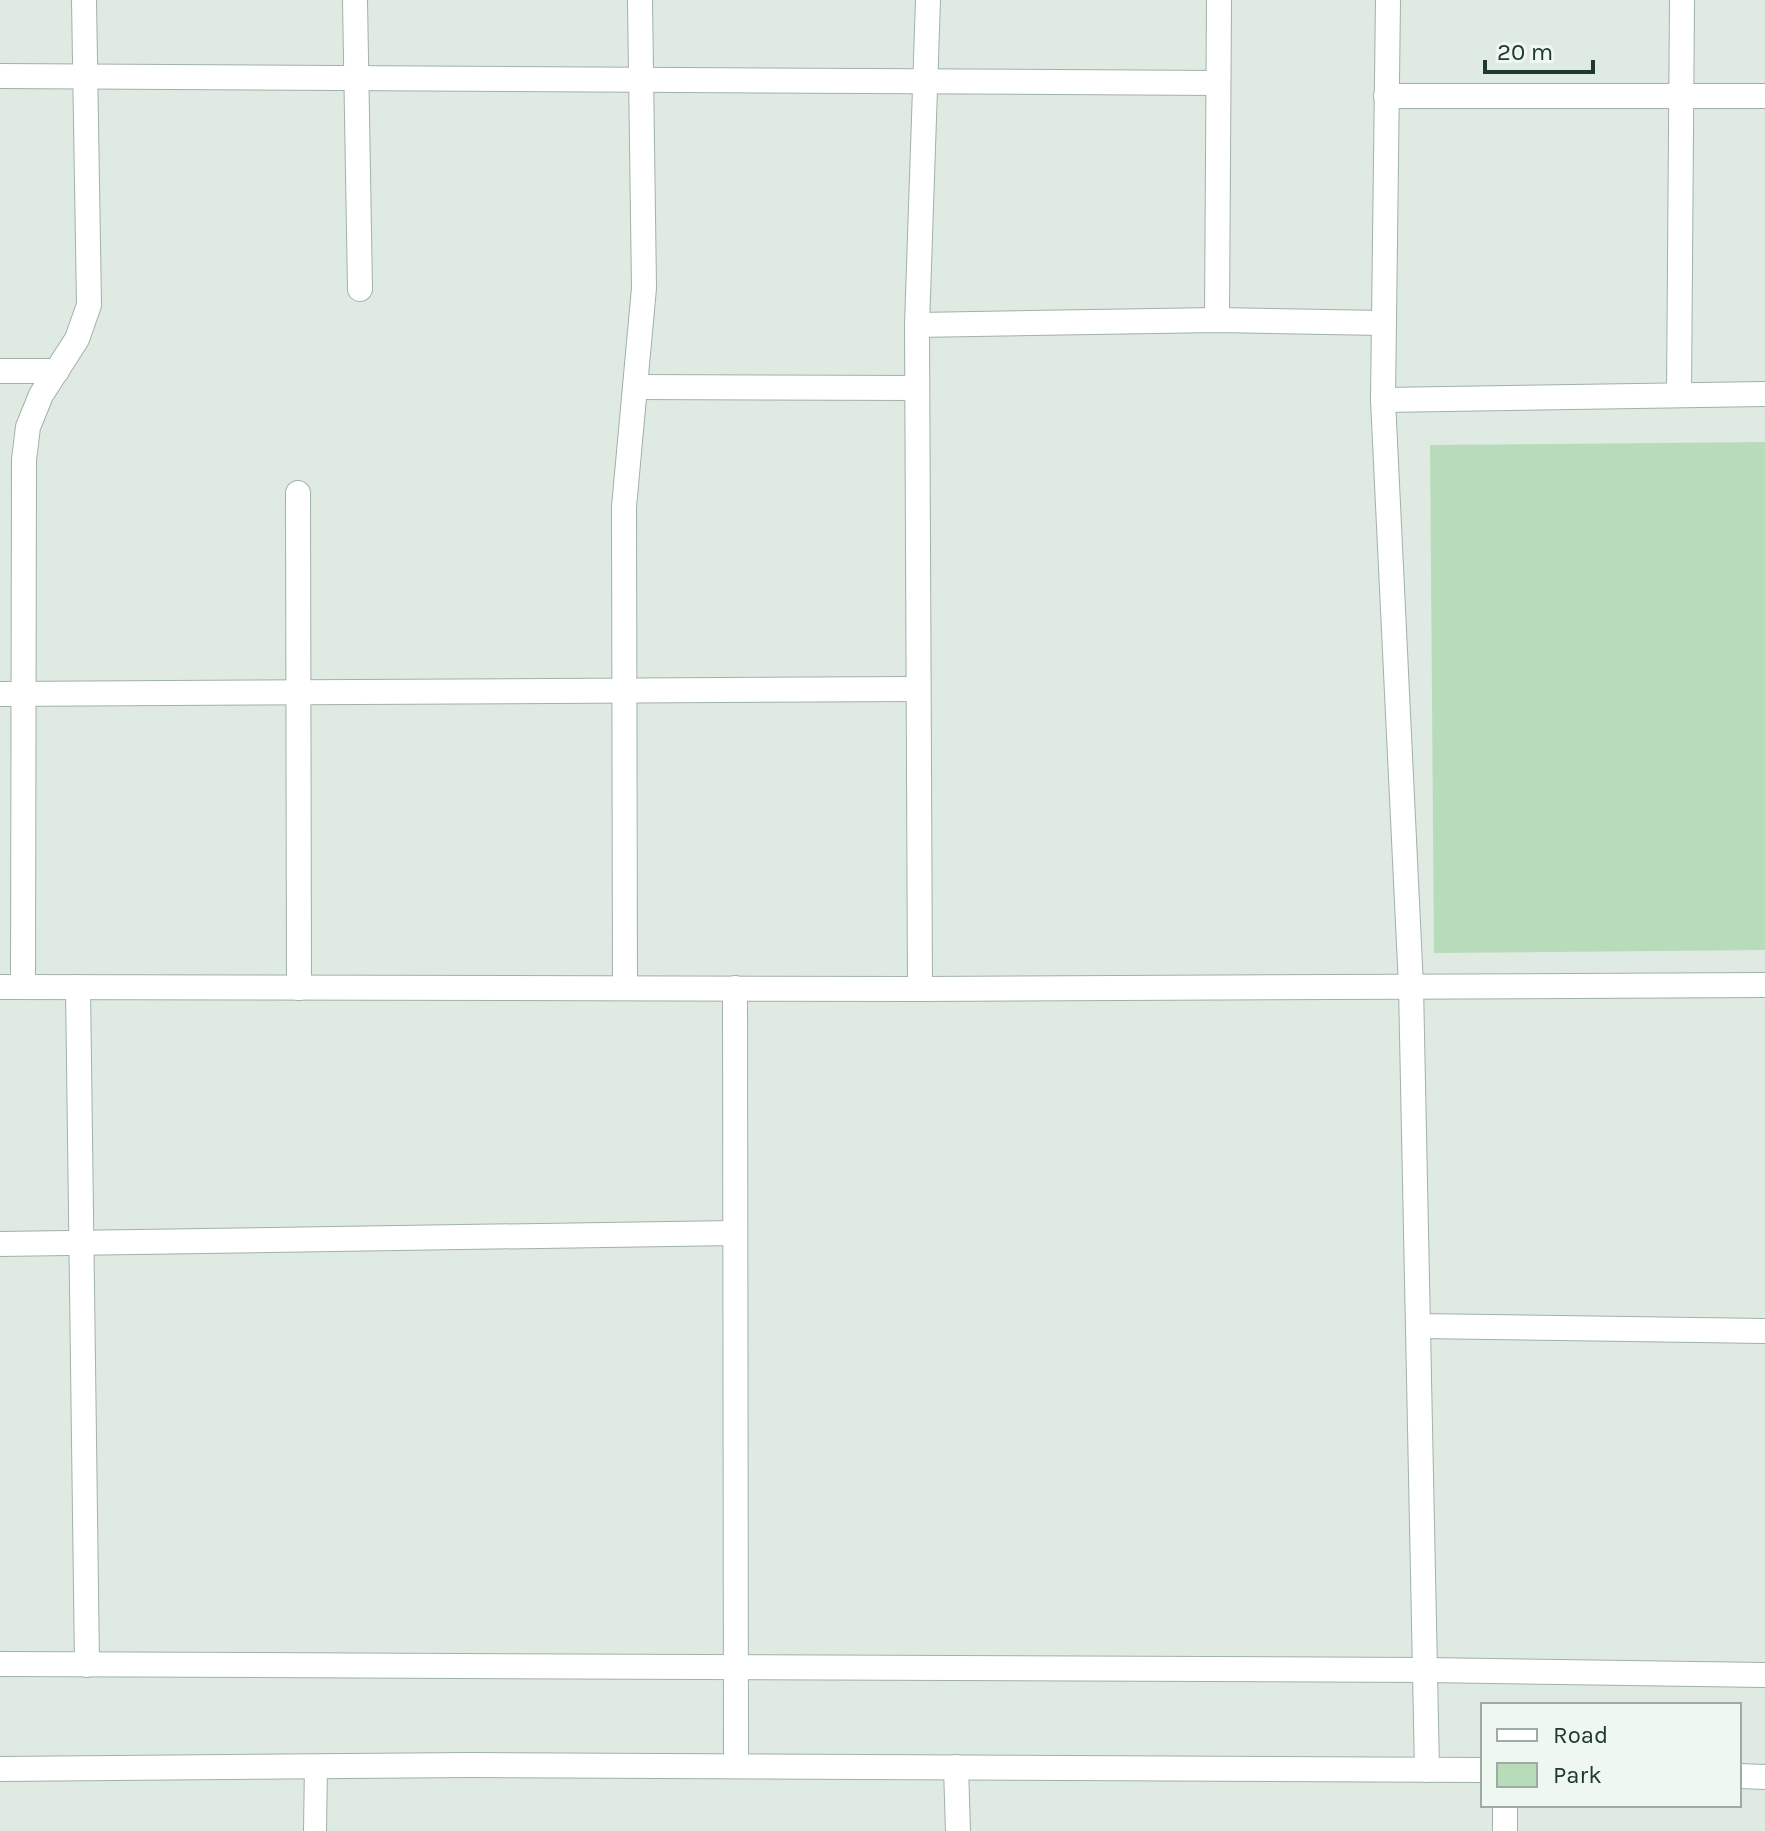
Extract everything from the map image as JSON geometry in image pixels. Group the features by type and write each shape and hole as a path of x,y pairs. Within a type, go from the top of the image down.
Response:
{"street":[{"path":"84,0 89,305 77,339 41,395 26,438 26,694 12,987 920,989 1765,985"},
{"path":"355,0 360,289"},
{"path":"625,988 624,507 644,288 640,0"},
{"path":"920,989 916,689 917,325 928,0"},
{"path":"1217,320 1219,0"},
{"path":"1388,0 1383,400 1411,986 1427,1770"},
{"path":"1679,395 1682,0"},
{"path":"0,76 1218,83"},
{"path":"1386,96 1765,96"},
{"path":"917,325 1217,320 1383,323"},
{"path":"0,371 57,371"},
{"path":"635,387 917,388"},
{"path":"1383,400 1765,394"},
{"path":"298,493 299,988"},
{"path":"0,694 916,689"},
{"path":"78,987 87,1665"},
{"path":"735,988 736,1766"},
{"path":"0,1244 735,1233"},
{"path":"1418,1326 1765,1331"},
{"path":"0,1664 1425,1670 1765,1675"},
{"path":"0,1769 736,1766 1481,1770"},
{"path":"956,1767 958,1831"},
{"path":"1741,1776 1765,1777"},
{"path":"1505,1807 1505,1831"}],"lane":[{"path":"315,1831 316,1766"}],"green space":[{"path":"1765,442 1765,950 1434,953 1430,445"}]}
